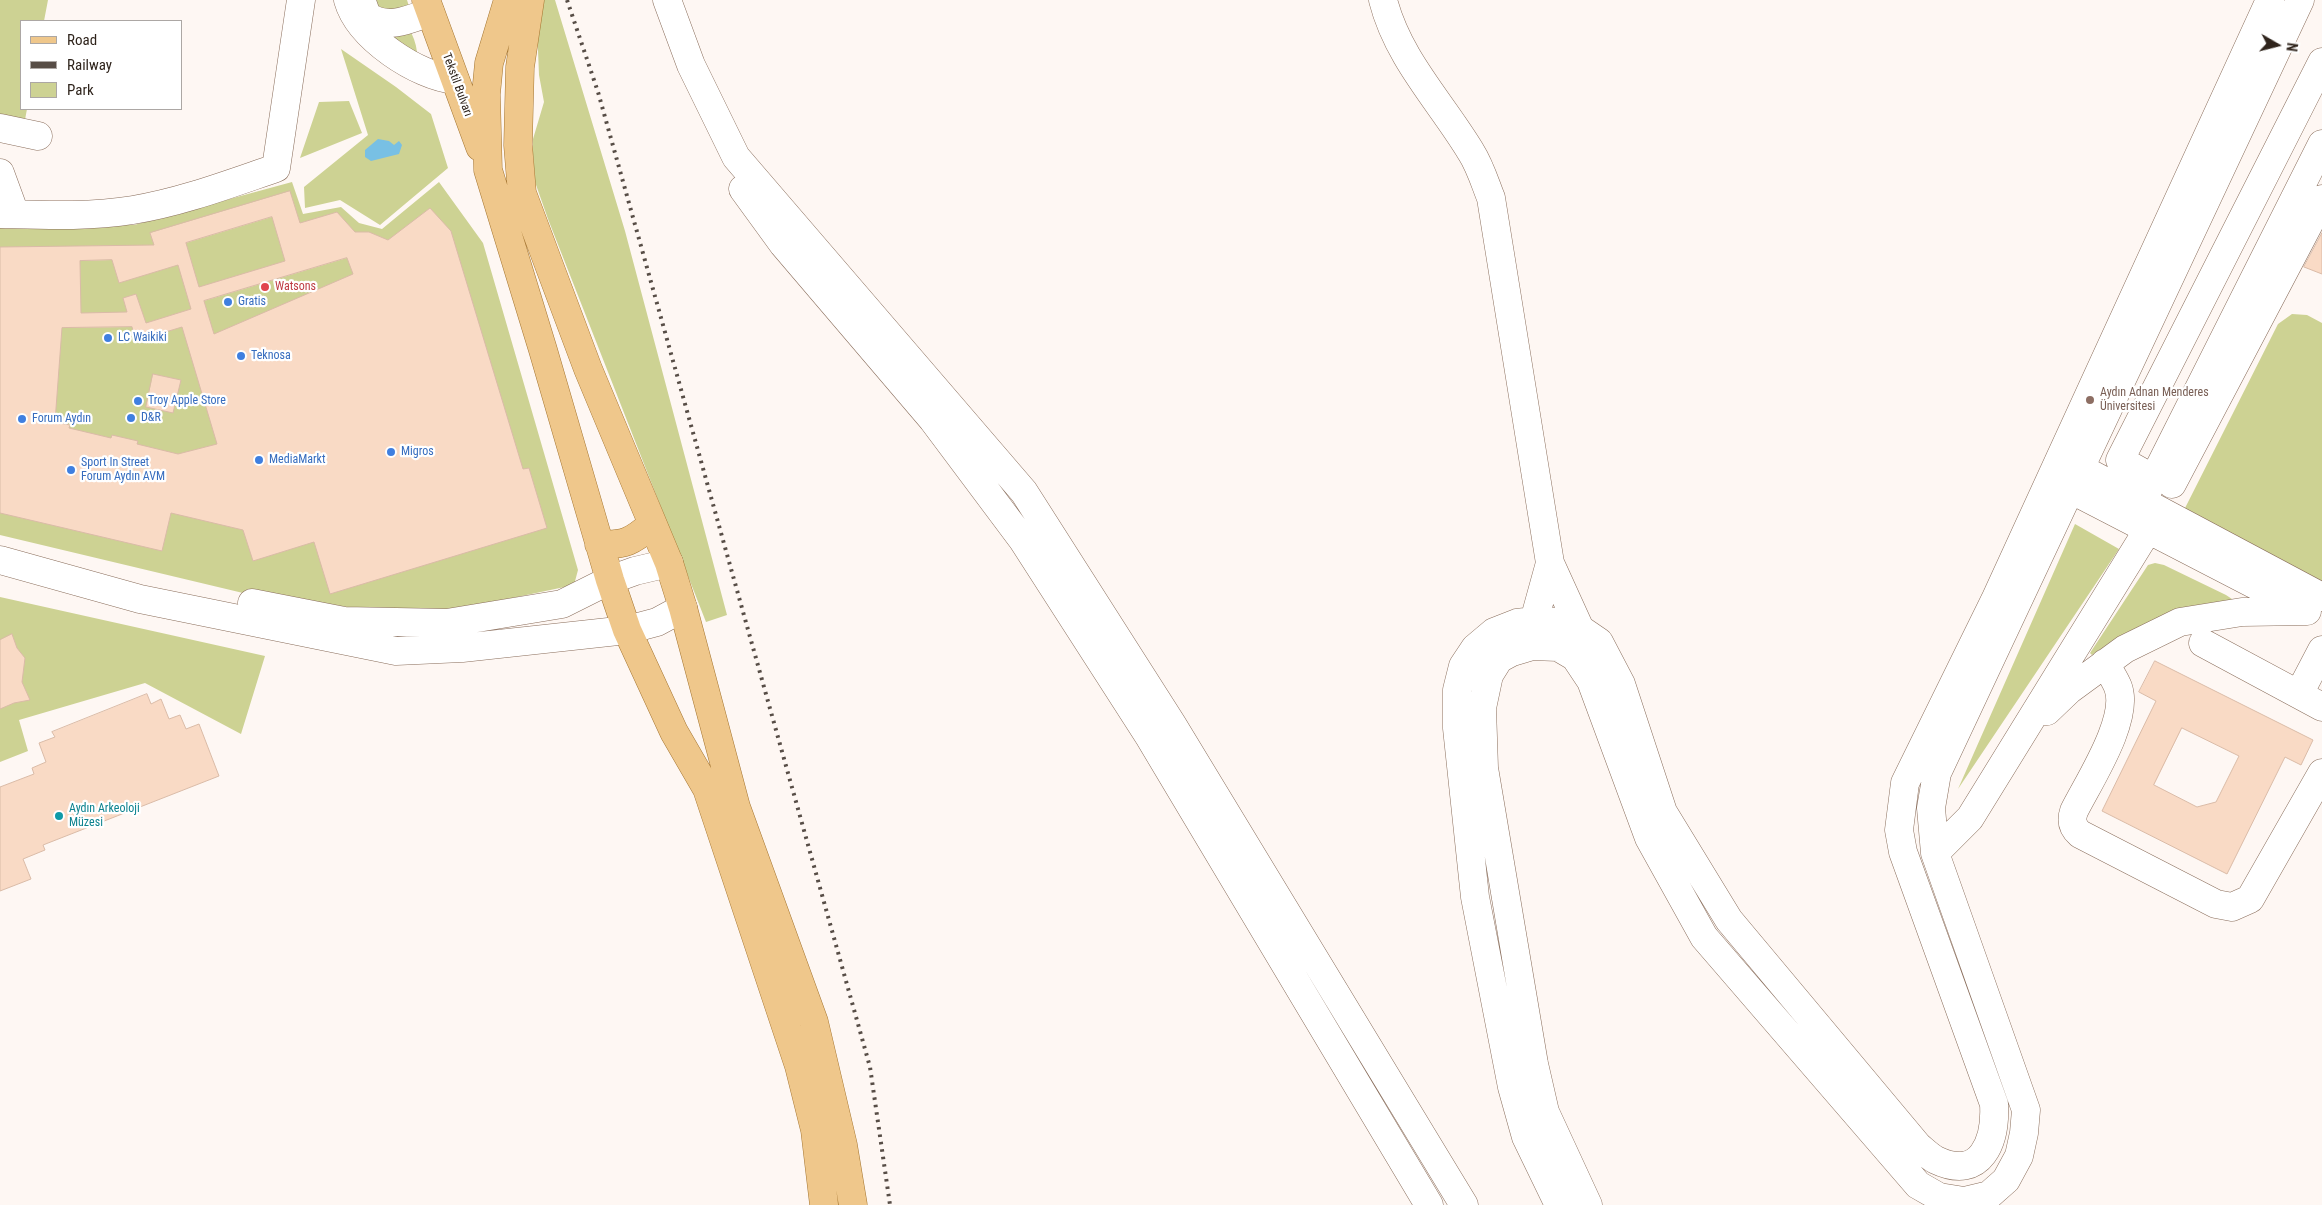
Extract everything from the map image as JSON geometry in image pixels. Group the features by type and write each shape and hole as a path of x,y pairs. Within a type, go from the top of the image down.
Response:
{"main road":[{"path":"530,0 520,67 518,145 522,193 585,361 651,525 669,563 684,608 736,807 814,1022 843,1145 853,1205"},
{"path":"503,4 520,67"},
{"path":"503,4 488,63 486,94 488,170 599,544 627,630 674,732 707,789 799,1066 815,1130 824,1205"},
{"name":"Tekstil Bulvarı","path":"428,6 488,170"},
{"path":"599,544 617,546 635,539 651,525"}],"street":[{"path":"0,173 8,214 67,215 133,210 189,197 276,168 301,0"},
{"path":"348,0 352,12 363,29 390,51 426,72 440,78 455,80"},
{"path":"362,0 367,16 382,23 402,22 428,6"},
{"path":"651,0 669,50 720,159 783,244 933,420 1022,539 1150,738 1428,1205"},
{"path":"667,0 691,65 736,157 1024,492 1172,724 1464,1205"},
{"path":"1383,0 1388,20 1411,64 1472,153 1492,198 1550,564 1580,629"},
{"path":"1588,1205 1546,1112 1534,1064 1484,768 1482,708 1489,675 1499,660 1512,652 1532,646 1558,647 1575,657 1591,681 1649,838 1704,937 1918,1185 1939,1197 1964,1201 1989,1195 2006,1180 2019,1156 2026,1110 1935,853 1931,808 1937,773 2068,475 2270,0"},
{"path":"1559,1205 1526,1137 1512,1087 1476,897 1457,728 1457,690 1463,666 1476,648 1494,632 1517,623 1534,621 1561,622 1580,629 1599,642 1621,684 1663,812 1729,920 1918,1146 1936,1160 1949,1164 1968,1165 1980,1159 1990,1143 1995,1124 1994,1104 1902,852 1899,830 1905,783 1995,600 2068,475 2300,0"},
{"path":"2151,505 2120,460 2322,62"},
{"path":"0,128 38,136"},
{"path":"2151,505 2322,144"},
{"path":"1935,853 1970,818 2023,734 2322,199"},
{"path":"2068,475 2151,505 2317,609"},
{"path":"0,543 185,591 344,621 447,623 562,604 610,580 635,571 669,563"},
{"path":"0,560 140,599 396,651 462,648 627,630 657,622 684,608"},
{"path":"1534,621 1550,564"},
{"path":"2023,734 2069,690 2125,648 2180,622 2242,612 2317,609"},
{"path":"2203,642 2322,707"},
{"path":"2299,694 2322,650"},
{"path":"2105,663 2118,686 2120,711 2115,729 2074,811 2072,817 2074,827 2080,834 2216,904 2232,907 2250,899 2322,773"}],"green space":[{"path":"0,0 48,0 44,20 20,20 20,110 27,110 24,125 0,120"},
{"path":"365,0 407,0 411,13 393,21"},
{"path":"536,0 555,0 625,231 727,615 706,622 535,182 533,139 544,102 539,75"},
{"path":"408,27 417,49 417,52 413,54 395,42 392,34"},
{"path":"341,49 431,114 448,168 380,225 340,200 305,208 304,187 368,135"},
{"path":"349,101 362,133 300,158 319,102"},
{"path":"292,182 303,214 341,207 359,223 382,229 439,182 483,243 578,570 574,585 422,617 243,593 0,535 0,224 134,225"},
{"path":"2292,314 2307,315 2322,323 2322,592 2181,516 2278,324"},
{"path":"2075,524 2119,549 1958,789"},
{"path":"2155,563 2164,565 2232,599 2228,606 2118,639 2092,655 2090,653 2148,565"},
{"path":"0,597 265,656 241,734 145,683 19,720 28,751 0,762"}],"water":[{"path":"378,139 389,141 394,145 399,141 402,145 399,154 371,161 365,157 365,150"}],"building":[{"path":"290,191 300,223 337,212 355,232 369,232 388,240 430,208 451,231 523,469 529,468 547,528 330,594 314,542 253,561 243,530 171,513 162,551 0,513 0,247 154,245 150,233","holes":["272,217 285,261 199,287 186,243","347,258 353,274 214,334 204,301","112,260 119,283 178,265 191,309 146,323 136,294 123,298 127,312 81,313 80,261","132,327 136,341 182,327 217,444 178,454 137,444 138,441 112,435 111,438 69,428 70,425 55,422 62,328"]},
{"path":"2322,233 2322,274 2304,267"},
{"path":"153,374 181,380 173,413 146,407"},
{"path":"12,634 17,648 25,658 22,682 30,700 14,703 0,709 0,640"},
{"path":"2155,661 2313,740 2301,765 2285,757 2227,874 2102,811 2156,701 2139,692","holes":["2182,728 2239,756 2216,802 2197,807 2154,785"]},
{"name":"Aydın Arkeoloji Müzesi","path":"147,694 151,704 161,699 169,719 180,715 186,729 199,724 219,776 43,845 45,850 23,859 31,879 0,891 0,787 34,774 32,768 46,762 39,743 55,737 52,732"}],"railway":[{"path":"567,0 598,92 870,1067 890,1205"}],"place":[{"name":"Watsons","path":"265,287"},
{"name":"Gratis","path":"228,302"},
{"name":"LC Waikiki","path":"108,338"},
{"name":"Teknosa","path":"241,356"},
{"name":"Aydın Adnan Menderes Üniversitesi","path":"2090,400"},
{"name":"Troy Apple Store","path":"138,401"},
{"name":"D&R","path":"131,418"},
{"name":"Forum Aydın","path":"22,419"},
{"name":"Migros","path":"391,452"},
{"name":"MediaMarkt","path":"259,460"},
{"name":"Sport In Street Forum Aydın AVM","path":"71,470"},
{"name":"Aydın Arkeoloji Müzesi","path":"59,816"}]}
